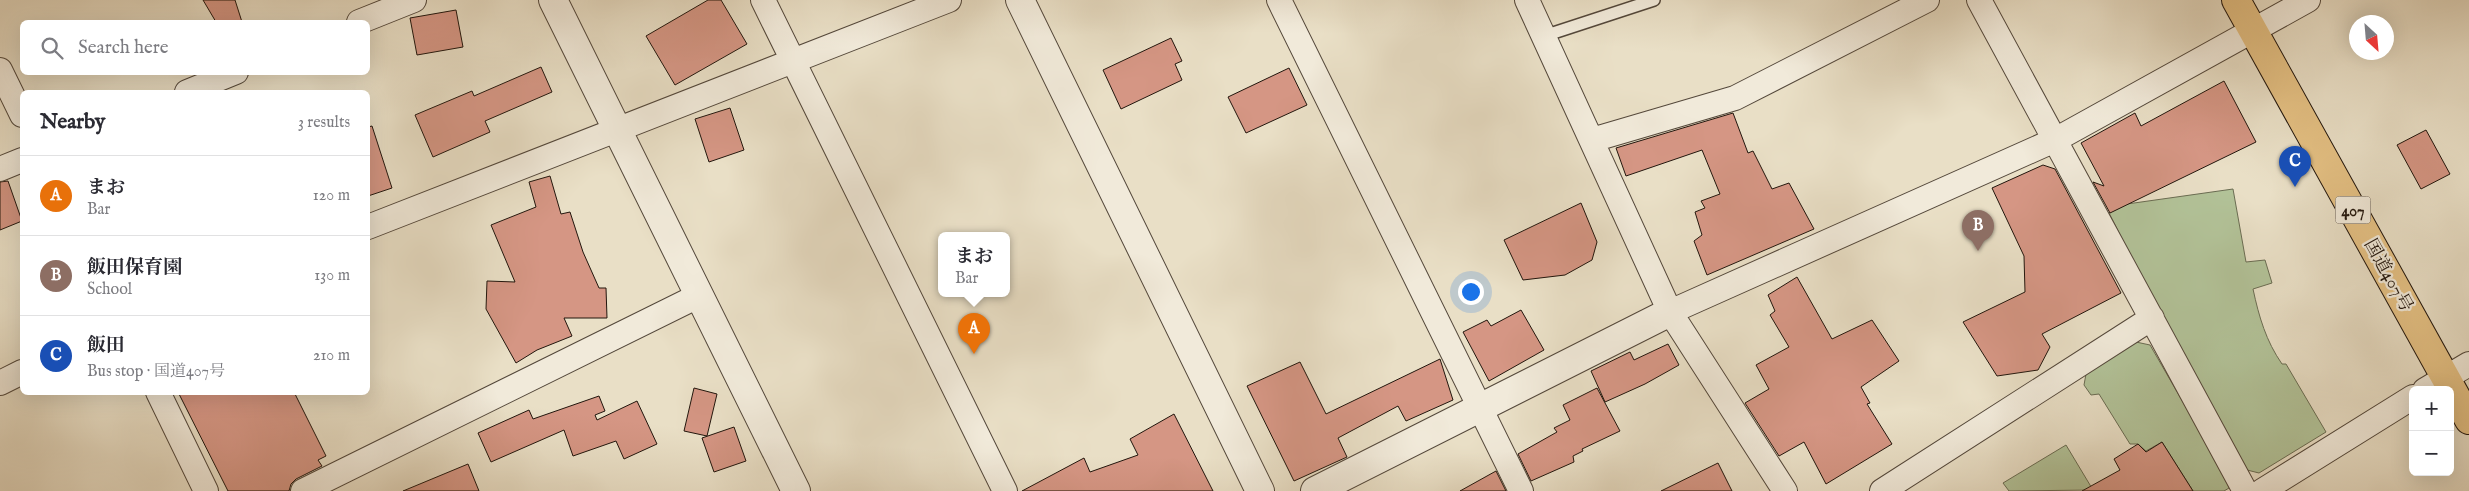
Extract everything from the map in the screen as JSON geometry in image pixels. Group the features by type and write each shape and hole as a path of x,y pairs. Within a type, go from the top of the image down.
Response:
{"highway":[{"name":"国道407号","path":"2236,0 2435,383 2469,420"}],"street":[{"path":"363,20 414,0"},
{"path":"553,0 796,491"},
{"path":"763,0 1005,491"},
{"path":"370,226 949,0"},
{"path":"1020,0 1260,491"},
{"path":"1279,0 1521,491"},
{"path":"1527,0 1670,312 1785,491"},
{"path":"1592,140 1735,98 1927,0"},
{"path":"1979,0 2245,491"},
{"path":"1314,491 1670,312 2055,140 2308,0"},
{"path":"0,70 20,111"},
{"path":"191,90 228,75"},
{"path":"0,169 20,161"},
{"path":"303,491 700,295"},
{"path":"1882,491 2152,318"},
{"path":"2435,383 2469,364"},
{"path":"0,383 20,373"},
{"path":"159,395 206,491"},
{"path":"2262,491 2409,399"}],"lane":[{"path":"1544,36 1654,0"}],"green space":[{"path":"2233,189 2246,262 2265,260 2272,283 2253,289 2264,328 2276,355 2282,364 2286,364 2326,432 2259,473 2247,470 2156,307 2109,213 2127,204"},
{"path":"2136,342 2150,345 2228,480 2229,488 2224,491 2193,491 2162,442 2146,451 2138,444 2130,444 2099,394 2091,395 2084,385 2086,374"},
{"path":"2066,445 2093,490 2009,491 2003,483"}],"building":[{"path":"203,0 235,0 241,20 215,20"},
{"path":"708,0 721,0 747,44 675,85 646,36"},
{"path":"456,10 463,47 417,55 410,18"},
{"path":"1171,38 1182,61 1175,64 1182,80 1121,109 1103,70"},
{"path":"541,67 552,92 485,121 490,132 433,157 415,115 472,91 474,96"},
{"path":"1289,68 1307,105 1246,133 1228,97"},
{"path":"2224,81 2256,142 2110,213 2093,182 2104,186 2081,143 2135,113 2141,126"},
{"path":"730,108 744,150 709,162 695,119"},
{"path":"1733,113 1748,153 1753,151 1772,189 1789,183 1814,229 1707,275 1694,241 1702,235 1695,212 1705,208 1701,201 1720,194 1702,150 1626,176 1616,148"},
{"path":"370,126 372,126 392,188 370,195"},
{"path":"2426,130 2450,174 2421,189 2397,145"},
{"path":"2043,165 2055,169 2121,293 2042,334 2050,347 2038,370 1997,376 1963,322 2025,292 2024,256 1992,188"},
{"path":"550,176 561,214 570,212 583,252 599,288 606,288 607,318 564,318 572,336 537,350 516,363 486,309 487,281 515,282 491,225 536,207 529,182"},
{"path":"8,181 20,215 20,222 0,230 0,182"},
{"path":"1581,203 1597,242 1592,260 1565,275 1523,280 1504,240"},
{"path":"1797,277 1832,339 1872,320 1899,361 1861,387 1870,403 1867,404 1892,444 1826,484 1804,442 1779,456 1745,403 1769,389 1756,365 1789,347 1770,315 1775,311 1768,295"},
{"path":"1521,310 1544,350 1489,381 1463,332 1487,320 1491,326"},
{"path":"1668,344 1679,365 1645,384 1605,402 1591,371 1630,352 1634,360"},
{"path":"1440,359 1453,400 1406,421 1398,406 1338,438 1347,457 1294,481 1247,386 1300,362 1326,414"},
{"path":"694,388 717,394 707,436 684,431"},
{"path":"1597,388 1620,431 1582,449 1583,451 1573,456 1574,462 1531,481 1518,454 1557,432 1554,428 1570,420 1563,405"},
{"path":"180,395 296,395 326,456 318,460 322,466 296,479 291,484 289,491 228,491"},
{"path":"599,396 605,411 595,415 597,420 637,401 657,444 624,459 616,441 573,456 564,430 491,462 478,433 529,410 533,419"},
{"path":"1174,414 1213,491 1022,491 1084,458 1090,472 1138,455 1130,439"},
{"path":"734,427 746,461 714,472 702,438"},
{"path":"2162,442 2193,491 2082,491 2120,470 2114,459 2138,444 2146,452"},
{"path":"1718,463 1732,491 1661,491"},
{"path":"468,464 479,491 403,491"},
{"path":"1496,471 1506,491 1460,491"}],"place":[{"name":"飯田","path":"2295,187"},
{"name":"飯田保育園","path":"1978,251"},
{"name":"まお","path":"974,354"}]}
